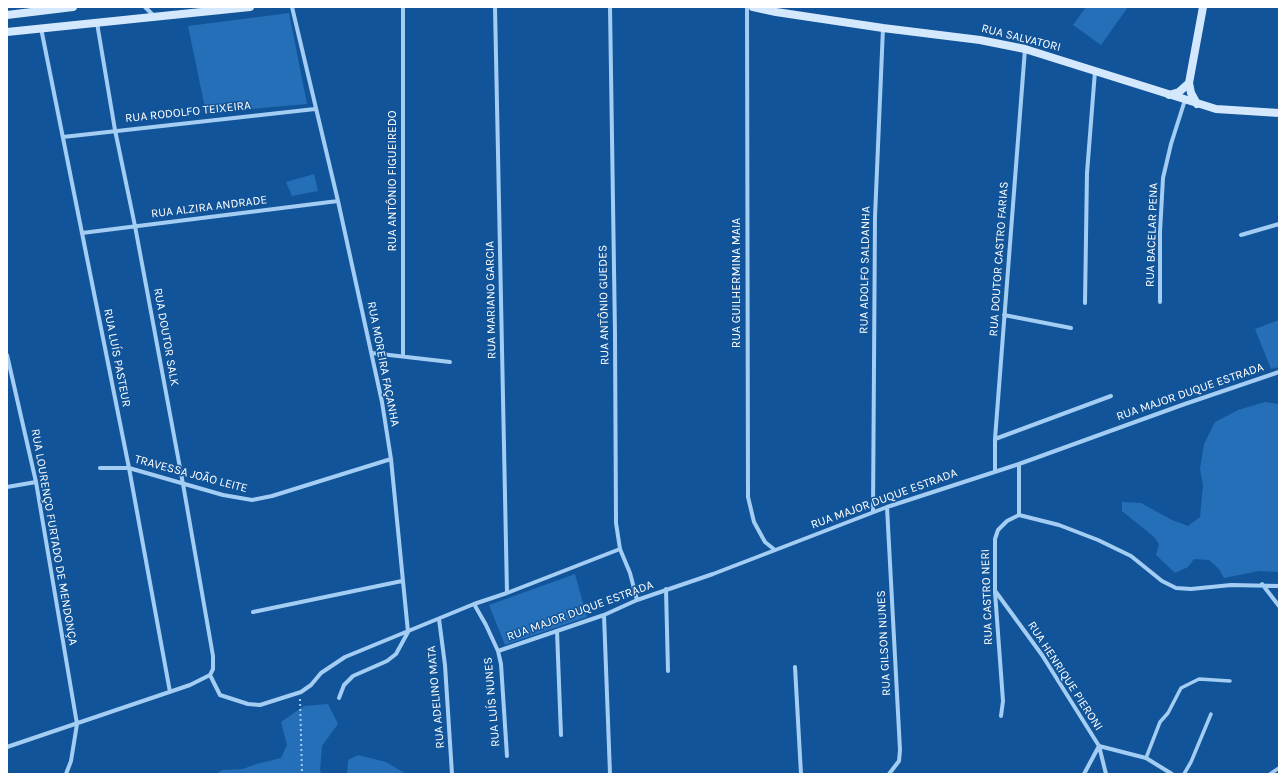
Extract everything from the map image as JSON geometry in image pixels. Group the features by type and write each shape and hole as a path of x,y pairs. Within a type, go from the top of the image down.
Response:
{"main road":[{"path":"7,15 73,7"},
{"path":"7,32 250,7"},
{"name":"RUA SALVATORI","path":"753,7 776,12 883,28 980,40 1025,49 1216,109 1279,113"},
{"path":"1197,104 1191,93 1189,83 1203,7"},
{"path":"1169,95 1179,92 1189,83"}],"street":[{"path":"145,7 154,16"},
{"name":"RUA MOREIRA FAÇANHA","path":"292,7 372,353 391,459 408,632"},
{"name":"RUA ANTÔNIO FIGUEIREDO","path":"403,7 403,356"},
{"name":"RUA MARIANO GARCIA","path":"495,7 507,594"},
{"name":"RUA ANTÔNIO GUEDES","path":"610,7 616,333 616,523 620,549 630,574 637,600"},
{"name":"RUA GUILHERMINA MAIA","path":"747,7 748,497 754,522 765,542 775,550"},
{"name":"RUA DOUTOR SALK","path":"97,22 115,130 136,226 183,484 212,656 213,669 210,675"},
{"name":"RUA LUÍS PASTEUR","path":"41,28 129,468 170,692"},
{"name":"RUA ADOLFO SALDANHA","path":"873,512 875,217 883,28"},
{"name":"RUA DOUTOR CASTRO FARIAS","path":"995,471 995,439 1025,49"},
{"path":"1086,303 1087,173 1095,71"},
{"name":"RUA BACELAR PENA","path":"1160,302 1160,232 1163,178 1171,144 1185,100"},
{"name":"RUA RODOLFO TEIXEIRA","path":"63,137 115,130 315,109"},
{"name":"RUA ALZIRA ANDRADE","path":"82,233 338,201"},
{"path":"1241,236 1279,224"},
{"path":"1004,315 1071,328"},
{"path":"372,353 450,362"},
{"name":"RUA LOURENÇO FURTADO DE MENDONÇA","path":"7,355 25,428 36,482 77,724"},
{"name":"RUA MAJOR DUQUE ESTRADA","path":"498,651 604,615 637,600 713,574 886,507 1019,464 1182,405 1279,372"},
{"path":"995,439 1111,396"},
{"name":"TRAVESSA JOÃO LEITE","path":"100,468 129,468 237,499 252,500 292,490 391,459"},
{"path":"1019,464 1019,515 1059,525 1098,540 1131,556 1162,581 1176,588 1191,589 1262,584 1279,586"},
{"path":"7,487 36,482"},
{"name":"RUA GILSON NUNES","path":"886,507 900,750 899,761 889,774"},
{"name":"RUA CASTRO NERI","path":"1001,716 1003,701 995,592 995,539 998,530 1007,521 1019,515"},
{"path":"7,747 190,686 210,675 220,695 248,704 260,705 301,692 311,685 321,673 331,665 345,657 474,604 507,594 620,549"},
{"path":"253,612 402,581"},
{"path":"1262,584 1279,606"},
{"path":"666,589 668,671"},
{"name":"RUA HENRIQUE PIERONI","path":"995,592 1042,655 1099,746 1146,758 1172,774"},
{"name":"RUA LUÍS NUNES","path":"474,604 498,651 501,668 507,756"},
{"path":"604,615 610,774"},
{"name":"RUA ADELINO MATA","path":"439,619 445,665 452,774"},
{"path":"557,631 560,735"},
{"path":"339,698 344,685 353,676 387,661 396,654 408,632"},
{"path":"795,667 801,774"},
{"path":"1146,758 1160,722 1168,713 1181,688 1199,679 1230,681"},
{"path":"1184,774 1202,739 1204,728 1211,714"},
{"path":"66,774 71,761 77,724"},
{"path":"1084,774 1099,746"},
{"path":"1099,746 1106,774"},
{"path":"1270,774 1279,768"}],"path":[{"path":"301,692 302,774"}],"shaded area":[{"path":"1086,7 1128,7 1101,45 1073,25"},
{"path":"289,13 307,104 206,113 188,26"},
{"path":"314,174 318,191 292,196 286,182"},
{"path":"1279,320 1279,367 1271,369 1255,329"},
{"path":"1265,402 1279,404 1279,572 1259,571 1224,578 1219,569 1209,560 1194,559 1188,567 1175,573 1156,555 1159,544 1154,537 1122,511 1122,502 1141,503 1172,520 1188,526 1200,517 1203,485 1200,469 1204,444 1215,422 1238,410"},
{"path":"575,574 587,617 505,645 489,605"},
{"path":"328,704 338,724 322,746 320,771 322,774 216,774 222,770 243,769 281,758 287,745 281,722 304,706"},
{"path":"358,755 386,762 406,774 347,774 348,760"}]}
